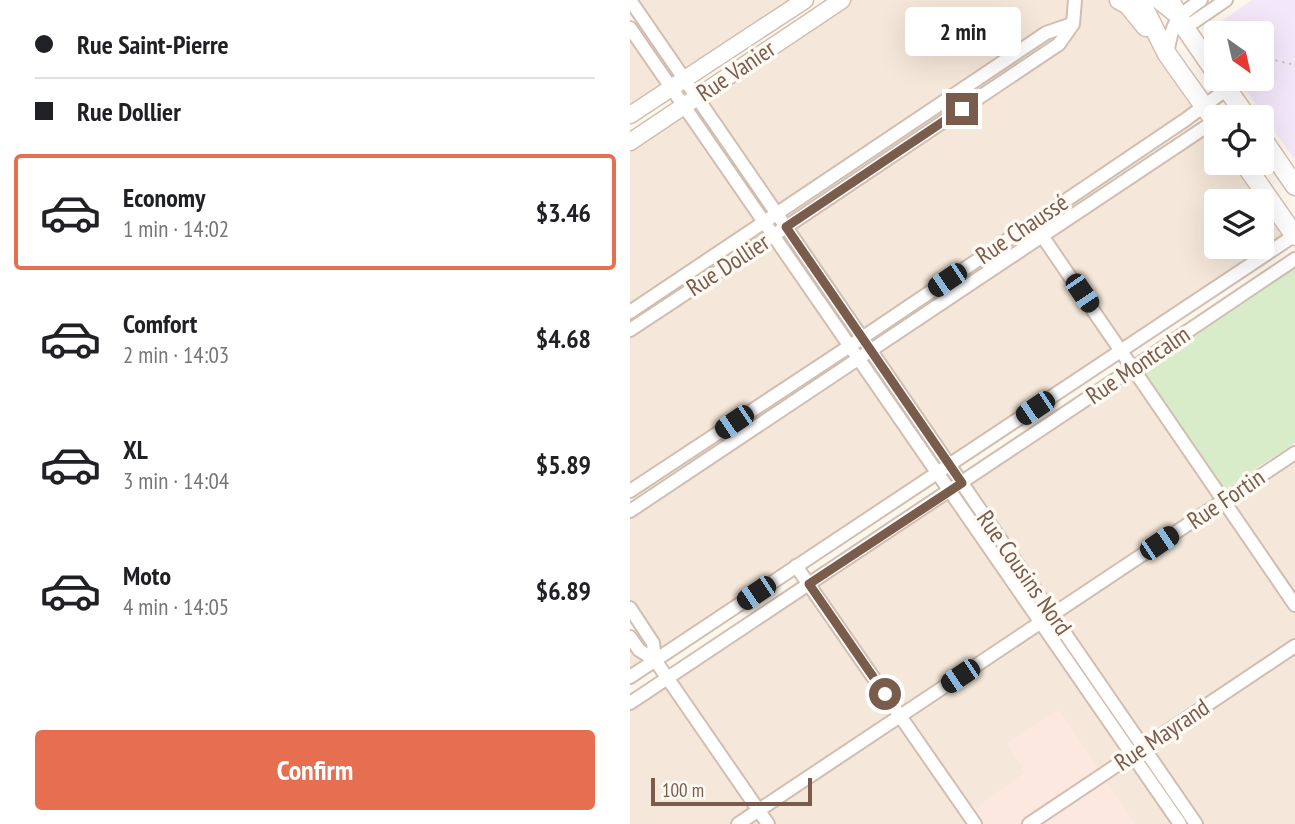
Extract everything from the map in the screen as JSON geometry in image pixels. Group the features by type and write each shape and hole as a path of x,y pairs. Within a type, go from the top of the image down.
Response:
{"main road":[{"path":"1119,0 1128,5 1205,105"},
{"path":"1140,0 1167,54"},
{"path":"1178,15 1204,55"},
{"path":"1274,155 1295,186"},
{"path":"1252,175 1295,236"}],"street":[{"path":"630,0 678,84"},
{"name":"Rue Vanier","path":"630,115 805,0"},
{"name":"Rue Vanier","path":"630,142 842,0"},
{"path":"1073,24 1074,0"},
{"path":"1158,0 1178,15"},
{"path":"1167,54 1178,15 1201,0"},
{"path":"1178,15 1226,0"},
{"name":"Rue Dollier","path":"630,312 1046,33 1073,24"},
{"name":"Rue Dollier","path":"631,327 773,236 1059,44 1073,24"},
{"path":"630,28 678,84"},
{"name":"Rue Cousins Nord","path":"678,84 773,236 1180,824"},
{"path":"953,96 962,109"},
{"name":"Rue Cousins Nord","path":"690,102 777,214 1196,824"},
{"name":"Rue Chaussé","path":"630,491 1033,222 1204,123"},
{"name":"Rue Chaussé","path":"630,511 1204,124"},
{"path":"1033,222 1295,605"},
{"name":"Rue Montcalm","path":"630,677 1295,236"},
{"name":"Rue Montcalm","path":"630,703 1295,259"},
{"path":"711,437 720,452"},
{"name":"Rue Fortin","path":"738,824 1295,453"},
{"path":"796,566 975,824"},
{"path":"630,608 653,643 655,660"},
{"path":"630,637 639,650 655,660 768,824"},
{"name":"Rue Mayrand","path":"1029,824 1295,646"}],"path":[{"path":"1274,60 1295,65"}],"shaded area":[{"path":"630,0 805,0 684,80"},
{"path":"842,0 1119,0 1128,5 1204,108 1204,116 1172,122 862,338 786,227 1059,44 1071,24 777,214 696,97"},
{"path":"1252,0 1295,0 1295,160 1274,130 1274,105 1256,105 1246,91 1274,91 1274,21 1222,21"},
{"path":"630,28 671,88 630,116"},
{"path":"684,107 764,222 630,311 630,142"},
{"path":"1204,121 1204,175 1251,175 1261,189 1204,189 1204,259 1259,259 950,465 870,350 1193,136"},
{"path":"1274,207 1294,236 1274,249"},
{"path":"773,236 849,346 630,491 630,331"},
{"path":"858,359 937,473 630,678 630,637 655,660 630,608 630,511"},
{"path":"1133,368 1223,500 1295,453 1295,824 1196,824 962,483"},
{"path":"949,491 1181,824 630,824 630,703"},
{"path":"1059,710 1135,824 970,824 963,818 1025,772 1007,743"}],"green space":[{"path":"1295,265 1295,443 1222,491 1138,370"}],"route":[{"path":"885,694 809,584 962,483 786,227 962,109"}]}
